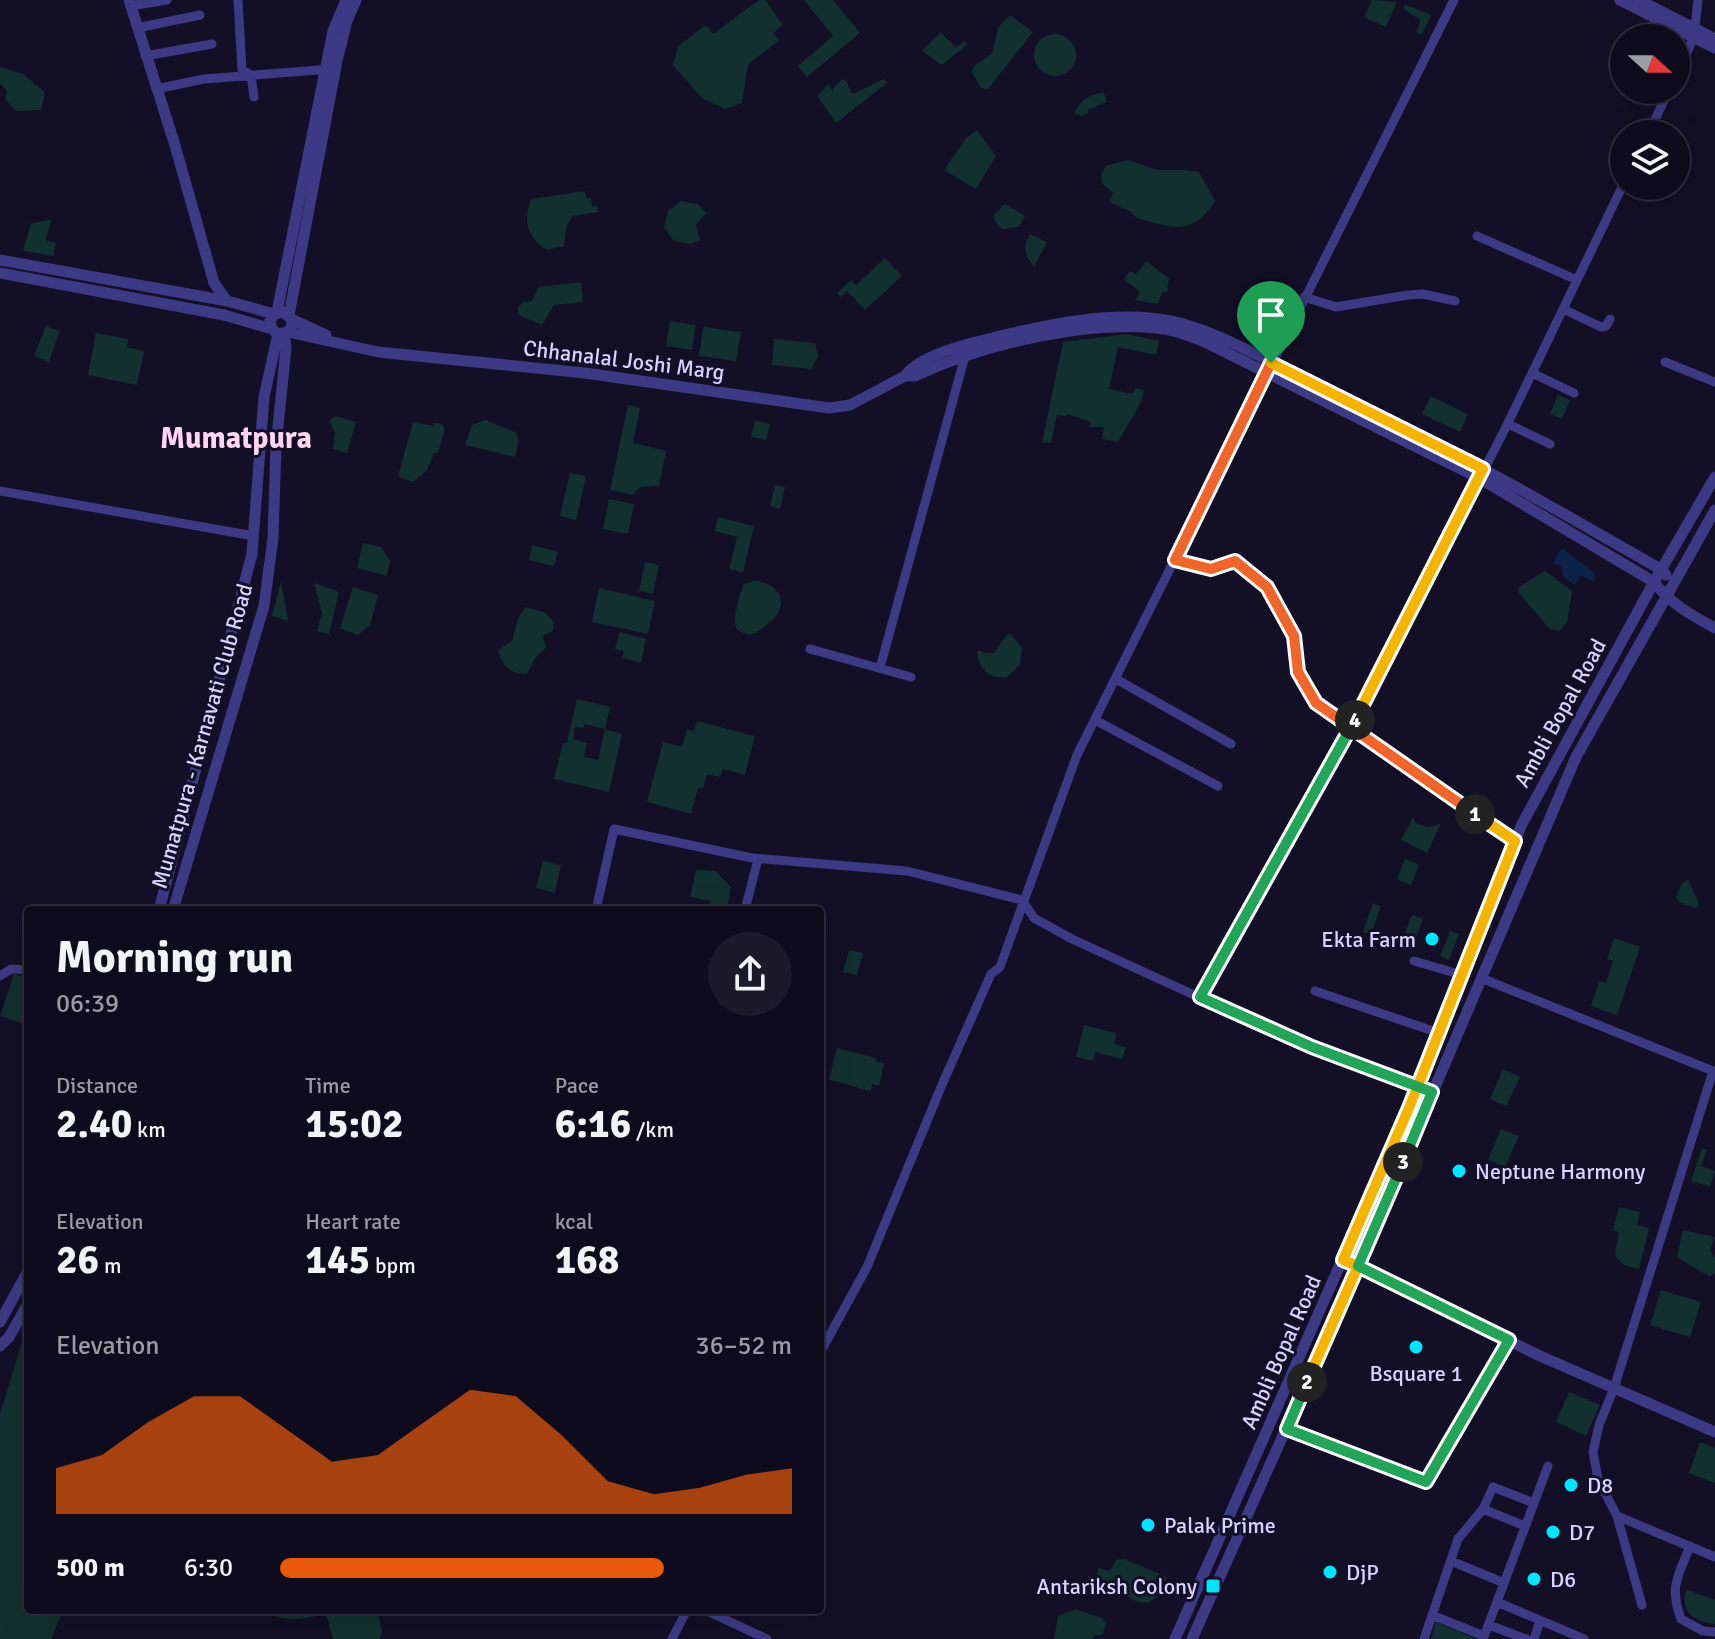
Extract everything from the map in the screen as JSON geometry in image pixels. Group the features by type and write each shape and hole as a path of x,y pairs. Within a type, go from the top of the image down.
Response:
{"street":[{"path":"167,0 130,3 214,283 227,301"},
{"path":"238,0 242,70 251,75"},
{"path":"283,315 330,69 333,31 346,0"},
{"path":"330,69 356,0"},
{"path":"824,1346 867,1267 947,1073 991,974 1000,967 1077,755 1454,0"},
{"path":"1620,0 1696,34 1715,39"},
{"path":"1639,0 1715,48"},
{"path":"1690,47 1696,34 1698,0"},
{"path":"137,28 200,15"},
{"path":"145,56 212,44"},
{"path":"156,89 204,79 330,69"},
{"path":"251,75 254,97"},
{"path":"1200,997 1351,729 1508,424 1616,200"},
{"path":"1477,236 1577,280"},
{"name":"Chhanalal Joshi Marg","path":"0,260 227,301 283,315 332,341"},
{"name":"Chhanalal Joshi Marg","path":"0,273 224,315 280,332 378,352 585,373 829,408 850,405 905,376 912,366 955,349 1080,320 1137,318 1212,336 1662,570"},
{"path":"1304,297 1336,307 1423,294 1455,301"},
{"path":"1563,309 1601,327 1606,326 1610,319"},
{"path":"283,315 292,326 280,332 270,321 283,315"},
{"name":"Chhanalal Joshi Marg","path":"905,376 915,376 965,356 1013,342 1066,332 1168,325"},
{"name":"Mumatpura - Karnavati Club Road","path":"160,906 252,554 264,397 280,332"},
{"name":"Mumatpura - Karnavati Club Road","path":"174,906 264,606 273,538 276,446 286,348 280,332"},
{"path":"880,668 965,356"},
{"path":"1665,362 1715,382"},
{"path":"1532,373 1574,393"},
{"path":"1508,424 1550,444"},
{"name":"Chhanalal Joshi Marg","path":"1481,474 1654,582"},
{"name":"Ambli Bopal Road","path":"1175,1639 1417,1087 1515,841 1654,582 1715,477"},
{"path":"0,491 254,536"},
{"name":"Ambli Bopal Road","path":"1192,1639 1358,1266 1576,757 1715,510"},
{"path":"1175,560 1211,569 1235,561 1267,587 1294,636 1298,672 1316,703 1515,841"},
{"path":"1662,570 1673,585 1679,608"},
{"path":"1654,582 1666,598 1679,608 1715,628"},
{"path":"810,649 911,677"},
{"path":"1116,679 1231,744"},
{"path":"1095,720 1218,786"},
{"path":"597,906 614,829 758,859 907,871 1022,900 1027,910 1049,928 1301,1043 1432,1092"},
{"path":"746,906 758,859"},
{"path":"1414,961 1462,975"},
{"path":"0,976 11,969 24,970"},
{"path":"1481,978 1714,1071 1614,1388 1599,1425 1593,1452 1598,1479 1617,1516 1642,1605"},
{"path":"1315,991 1439,1033"},
{"path":"1343,1260 1509,1340 1715,1432"},
{"path":"0,1322 24,1287"},
{"path":"0,1346 24,1311"},
{"path":"1287,1429 1426,1482 1509,1340"},
{"path":"1432,1615 1484,1638 1548,1466"},
{"path":"1424,1639 1458,1539 1483,1509 1493,1487 1534,1503"},
{"path":"1483,1509 1525,1526"},
{"path":"1617,1516 1715,1557"},
{"path":"1690,1546 1673,1587 1674,1600 1681,1619 1703,1631 1715,1632"},
{"path":"1451,1561 1504,1583"},
{"path":"1497,1602 1584,1639"},
{"path":"672,1639 685,1614"},
{"path":"714,1614 767,1639"},
{"path":"1534,1639 1540,1621"},
{"path":"1489,1625 1526,1639"}],"green space":[{"path":"759,0 765,0 783,25 773,33 779,41 748,64 742,103 725,109 702,98 673,65 678,46 706,25 713,34"},
{"path":"804,0 833,0 860,33 807,77 798,66 833,36"},
{"path":"1372,0 1397,2 1386,27 1364,17"},
{"path":"1405,4 1431,15 1422,35 1416,32 1421,20 1403,9"},
{"path":"1010,15 1033,32 988,89 981,88 972,72 974,66 992,54 998,28"},
{"path":"941,32 956,48 964,41 968,44 942,65 922,51"},
{"path":"1055,34 1070,40 1076,55 1070,70 1055,76 1040,70 1034,55 1040,40"},
{"path":"0,67 23,74 45,92 41,110 15,111 5,99 7,91 0,83"},
{"path":"842,79 852,94 884,79 887,83 836,123 817,96 828,84 832,90"},
{"path":"1104,93 1107,102 1082,116 1074,113 1086,98"},
{"path":"977,130 996,156 976,189 944,170 966,138"},
{"path":"1128,160 1157,170 1199,172 1215,201 1198,220 1181,227 1136,218 1131,212 1110,202 1113,192 1102,184 1101,174 1106,166"},
{"path":"585,191 586,198 591,198 592,206 597,206 598,212 572,216 566,228 564,246 547,250 535,240 528,228 531,199"},
{"path":"681,201 698,204 706,213 696,225 700,240 690,244 674,241 664,227 668,211"},
{"path":"1005,204 1025,216 1019,227 1002,229 995,221 994,214"},
{"path":"52,220 45,240 56,243 53,256 23,251 31,223"},
{"path":"1030,234 1047,242 1034,267 1026,251"},
{"path":"885,258 902,276 865,310 847,291 841,297 837,293 851,280 856,285"},
{"path":"1146,261 1169,278 1167,292 1162,292 1158,304 1135,300 1140,292 1124,279 1130,271 1136,274"},
{"path":"581,282 583,302 554,305 542,325 518,315 518,307 523,302 532,301 539,287"},
{"path":"670,321 696,325 692,350 666,346"},
{"path":"46,326 60,331 49,362 34,356"},
{"path":"703,327 741,332 736,361 699,356"},
{"path":"96,333 128,339 127,347 144,351 137,385 88,375"},
{"path":"1126,334 1159,341 1156,355 1118,347 1109,389 1133,394 1135,388 1144,390 1141,402 1118,442 1102,439 1104,427 1090,427 1091,422 1067,414 1057,415 1051,443 1042,442 1063,342"},
{"path":"774,339 815,343 818,356 812,369 772,365"},
{"path":"1558,395 1570,400 1562,419 1550,414"},
{"path":"1431,396 1468,414 1460,432 1422,414"},
{"path":"628,405 640,408 633,443 666,451 659,486 640,487 633,495 610,490"},
{"path":"335,416 356,422 347,453 333,449 335,432 329,421"},
{"path":"486,420 517,433 515,457 465,445 472,425"},
{"path":"755,420 770,424 766,440 751,437"},
{"path":"413,422 433,426 434,423 442,424 445,429 438,452 434,453 426,472 412,482 398,476"},
{"path":"570,473 586,476 576,520 560,516"},
{"path":"775,485 785,487 780,509 770,506"},
{"path":"609,499 634,504 628,534 603,529"},
{"path":"718,517 754,526 743,573 729,569 737,537 715,531"},
{"path":"363,543 381,547 390,560 387,576 357,568"},
{"path":"532,545 558,552 554,566 529,560"},
{"path":"645,562 659,565 653,594 639,591"},
{"path":"1545,571 1572,591 1567,622 1560,631 1550,629 1518,592 1519,587"},
{"path":"755,580 777,591 781,607 770,622 750,635 737,629 736,614 744,584"},
{"path":"281,581 288,621 272,616"},
{"path":"314,583 339,592 329,634 317,631 322,613"},
{"path":"353,587 378,595 370,625 358,635 340,628"},
{"path":"599,588 655,601 648,634 592,622"},
{"path":"525,607 546,613 553,622 553,631 543,636 546,648 536,657 527,674 508,668 498,650 512,641"},
{"path":"620,632 646,639 641,663 622,658 624,651 615,649"},
{"path":"1011,634 1022,648 1020,665 1007,677 990,675 980,664 977,652 994,653"},
{"path":"577,699 610,707 605,729 622,734 609,792 554,779 563,743 567,743","holes":["585,724 605,729 598,760 584,757 587,743 573,739 575,727 583,728"]},
{"path":"697,721 755,736 745,775 723,769 720,777 707,774 703,788 698,788 691,814 647,802 663,742 682,747 687,729 694,731"},
{"path":"1413,817 1416,823 1426,827 1441,823 1427,853 1401,840"},
{"path":"1405,859 1419,865 1411,885 1397,879"},
{"path":"543,861 561,865 555,893 536,888"},
{"path":"696,870 715,871 731,887 728,906 709,906 710,901 690,897"},
{"path":"1688,879 1699,904 1696,909 1679,902 1676,897"},
{"path":"1373,903 1381,906 1371,934 1363,932"},
{"path":"1412,915 1423,919 1412,948 1401,944"},
{"path":"1450,931 1459,934 1449,960 1440,956"},
{"path":"1614,938 1640,947 1617,1015 1591,1006 1599,981 1606,983 1613,961 1607,959"},
{"path":"849,950 863,953 857,975 843,972"},
{"path":"14,974 24,978 24,1024 0,1016"},
{"path":"1084,1025 1116,1033 1114,1044 1126,1047 1122,1059 1095,1052 1093,1061 1076,1057"},
{"path":"837,1048 876,1058 875,1061 884,1064 879,1086 872,1084 871,1091 829,1080"},
{"path":"1503,1069 1520,1077 1506,1106 1490,1099"},
{"path":"1501,1129 1519,1136 1505,1167 1488,1160"},
{"path":"1702,1148 1707,1150 1701,1166 1715,1171 1710,1187 1691,1181"},
{"path":"1619,1207 1640,1212 1637,1225 1649,1228 1639,1269 1624,1265 1615,1255 1619,1232 1613,1230"},
{"path":"1683,1230 1714,1237 1710,1251 1715,1257 1715,1273 1710,1277 1677,1257"},
{"path":"1661,1290 1701,1302 1690,1337 1650,1325"},
{"path":"24,1335 24,1614 61,1614 51,1639 0,1639 0,1414"},
{"path":"1569,1392 1600,1405 1586,1436 1556,1422"},
{"path":"1700,1442 1715,1448 1715,1483 1689,1473"},
{"path":"1124,1559 1167,1577 1153,1600 1144,1603 1136,1601 1095,1578 1099,1568 1110,1571 1116,1560"},
{"path":"1687,1590 1715,1600 1715,1624 1701,1621 1690,1614 1685,1604"},
{"path":"1075,1609 1102,1618 1106,1624 1102,1635 1095,1635 1092,1639 1054,1639 1058,1616"},
{"path":"272,1614 321,1614 302,1618"},
{"path":"326,1614 378,1614 382,1632 380,1639 333,1639"},
{"path":"1436,1622 1477,1639 1431,1639"}],"water":[{"path":"1562,548 1593,572 1596,577 1593,582 1581,575 1575,585 1563,576 1562,567 1553,563"}],"place":[{"name":"Ekta Farm","path":"1432,939"},
{"name":"Neptune Harmony","path":"1459,1171"},
{"name":"Bsquare 1","path":"1416,1347"},
{"name":"D8","path":"1571,1485"},
{"name":"Palak Prime","path":"1148,1525"},
{"name":"D7","path":"1553,1532"},
{"name":"DjP","path":"1330,1572"},
{"name":"D6","path":"1534,1579"},
{"name":"Antariksh Colony","path":"1213,1586"}],"district":[{"name":"Mumatpura","path":"236,438"}],"route":[{"path":"1271,363 1175,560 1211,569 1235,561 1267,587 1294,636 1298,672 1316,703 1351,729 1515,841 1417,1087 1409,1108 1343,1260 1358,1266 1287,1429 1426,1482 1509,1340 1358,1266 1432,1092 1417,1087 1312,1047 1200,997 1351,729 1483,469 1271,363"}]}
